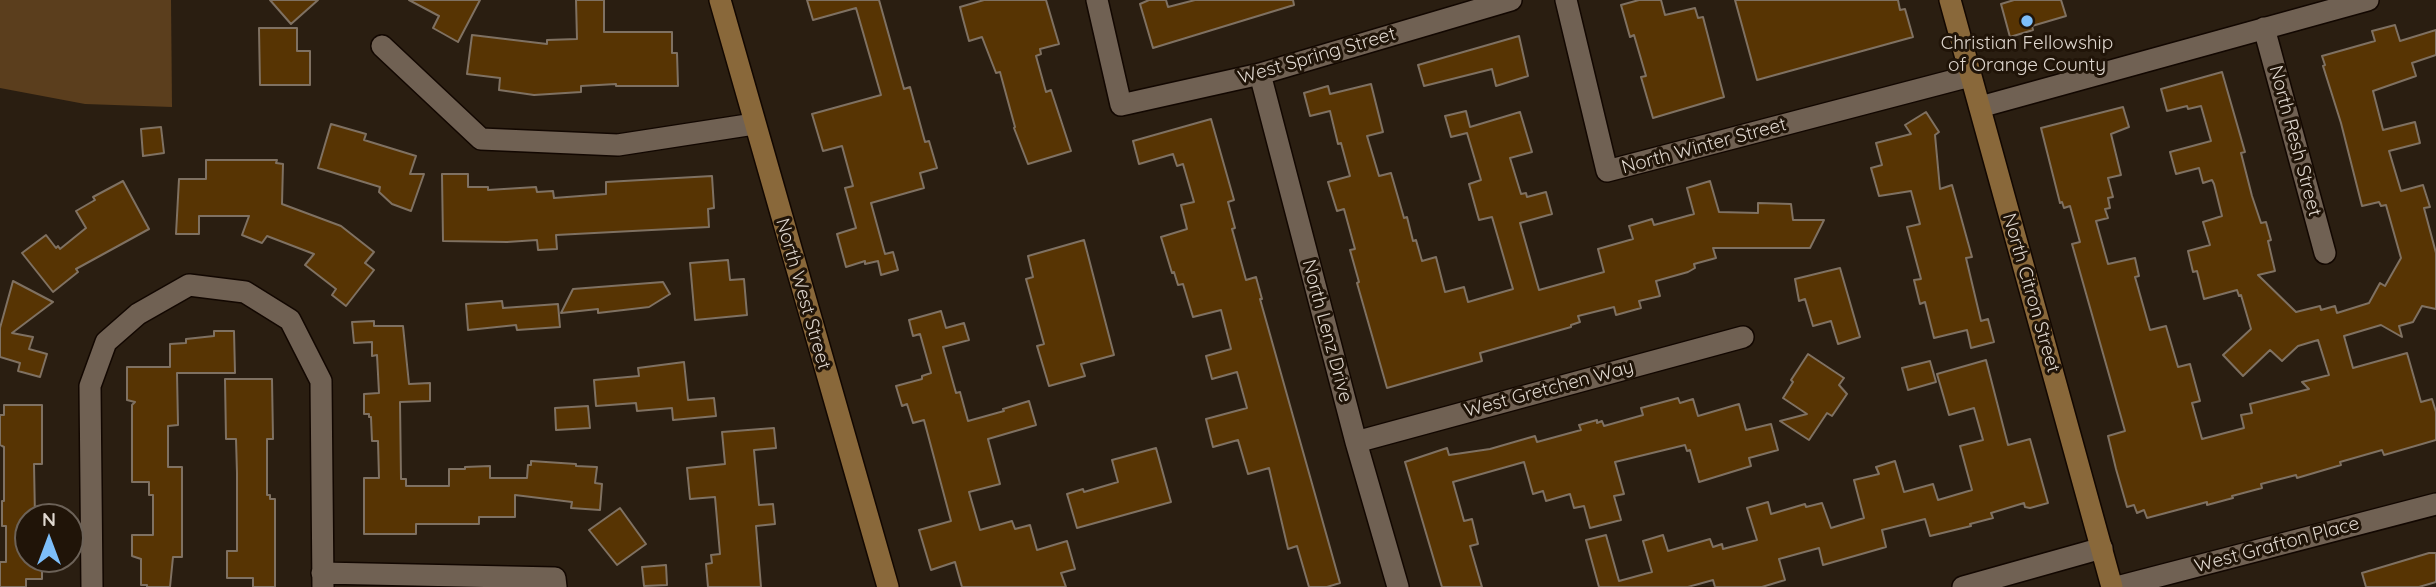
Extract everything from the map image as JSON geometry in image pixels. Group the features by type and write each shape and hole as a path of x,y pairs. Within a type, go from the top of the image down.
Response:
{"street":[{"name":"North West Street","path":"720,0 888,587"},
{"name":"West Spring Street","path":"1097,0 1121,105 1260,75 1511,0"},
{"name":"North Winter Street","path":"1566,0 1607,171 1970,76"},
{"name":"North Citron Street","path":"1950,0 2115,587"},
{"path":"1980,107 2368,0"},
{"name":"North Resh Street","path":"2264,29 2325,253"},
{"path":"382,46 481,139 618,145 754,124"},
{"name":"North Lenz Drive","path":"1260,75 1356,442 1398,587"},
{"path":"92,587 90,386 106,342 138,314 189,285 245,292 290,320 321,381 323,580 556,582"},
{"name":"West Gretchen Way","path":"1356,442 1743,337"},
{"name":"West Grafton Place","path":"2115,587 2436,504"},
{"path":"1963,587 2102,548"}],"shaded area":[{"path":"0,0 171,0 172,107 85,104 0,88"}],"building":[{"path":"270,0 318,0 291,24"},
{"path":"409,0 480,0 458,42 433,28 439,16"},
{"path":"576,0 604,0 604,32 672,32 672,53 677,53 678,86 581,86 581,92 534,95 499,90 500,78 467,74 472,35 547,44 547,40 577,39"},
{"path":"807,0 879,0 904,89 910,87 925,142 929,141 937,168 920,173 924,188 871,203 885,254 893,252 898,270 881,275 878,261 865,264 865,261 846,267 837,234 856,228 845,188 853,186 842,146 823,151 812,114 881,95 856,8 813,20"},
{"path":"984,0 1046,0 1059,44 1040,49 1041,54 1036,56 1046,92 1051,90 1071,151 1028,164 1014,128 1000,72 996,73 982,37 969,41 963,19 960,7"},
{"path":"1149,0 1166,0 1168,7 1195,0 1293,0 1294,5 1153,48 1140,4"},
{"path":"1639,0 1661,0 1665,15 1695,8 1698,18 1703,17 1724,97 1653,118 1641,77 1646,76 1634,35 1630,37 1621,5"},
{"path":"1735,0 1898,0 1900,10 1905,9 1913,37 1757,80"},
{"name":"Christian Fellowship of Orange County","path":"2014,0 2061,0 2066,16 2032,26 2033,30 2010,37 2001,4"},
{"path":"2395,25 2400,41 2436,30 2436,55 2412,63 2416,76 2373,91 2383,130 2415,122 2420,143 2389,151 2401,191 2423,185 2430,207 2424,208 2436,253 2436,309 2422,306 2413,322 2399,326 2402,337 2381,325 2344,336 2353,368 2407,353 2421,402 2432,399 2436,412 2436,440 2384,455 2382,450 2297,478 2296,475 2261,484 2262,488 2207,505 2207,502 2147,518 2144,510 2137,513 2134,505 2127,507 2108,436 2125,431 2072,244 2080,242 2070,206 2064,208 2062,202 2060,203 2041,128 2123,107 2129,127 2111,134 2121,175 2108,178 2113,197 2108,198 2110,208 2105,209 2108,218 2096,221 2108,264 2135,258 2139,276 2135,277 2150,330 2166,326 2178,367 2190,364 2200,401 2192,403 2202,439 2244,428 2241,415 2252,413 2250,404 2309,389 2302,382 2329,375 2318,340 2298,346 2282,361 2270,350 2243,376 2223,355 2251,329 2241,295 2239,296 2237,290 2204,299 2197,271 2193,272 2188,251 2210,245 2203,222 2222,216 2214,184 2212,180 2203,183 2199,168 2176,174 2170,152 2211,141 2201,106 2167,111 2161,89 2222,72 2245,152 2241,153 2252,196 2261,223 2266,222 2271,240 2268,241 2275,271 2258,275 2296,312 2320,306 2321,310 2335,306 2337,313 2369,303 2380,283 2385,286 2401,258 2386,205 2381,206 2379,202 2362,206 2322,56 2375,41 2372,31"},
{"path":"259,28 297,28 297,51 310,51 310,85 260,85"},
{"path":"1519,36 1528,76 1496,86 1492,69 1424,86 1418,65"},
{"path":"1371,84 1383,132 1367,136 1379,176 1391,173 1404,218 1407,217 1422,261 1436,257 1445,292 1464,287 1468,302 1513,289 1492,217 1479,220 1469,184 1481,180 1467,133 1451,137 1445,116 1466,111 1470,127 1520,112 1532,152 1510,158 1521,194 1526,193 1527,197 1546,192 1552,214 1520,223 1539,290 1604,272 1598,249 1633,239 1629,226 1652,219 1654,225 1694,214 1687,188 1710,181 1719,212 1758,213 1758,203 1791,204 1793,220 1824,220 1810,248 1713,248 1716,258 1694,264 1695,268 1688,272 1656,281 1660,296 1639,301 1641,308 1616,315 1614,307 1578,316 1580,322 1571,327 1480,353 1482,361 1387,388 1357,283 1359,282 1350,250 1355,249 1344,209 1337,211 1328,182 1350,176 1341,143 1338,144 1330,111 1310,116 1304,93 1328,86 1330,94"},
{"path":"1926,112 1939,132 1935,135 1940,189 1952,185 1972,257 1966,258 1981,321 1988,319 1994,342 1971,348 1967,330 1934,338 1925,302 1920,304 1914,280 1921,279 1907,227 1920,224 1911,191 1879,196 1871,168 1882,165 1876,143 1911,134 1905,125"},
{"path":"1211,119 1234,200 1228,202 1235,228 1232,229 1246,280 1256,277 1340,583 1327,587 1309,587 1297,546 1288,549 1269,468 1248,474 1238,440 1213,447 1206,419 1247,408 1237,372 1212,379 1206,356 1231,349 1221,310 1193,317 1183,284 1178,285 1174,272 1172,273 1161,237 1187,229 1181,205 1194,202 1183,164 1177,166 1173,154 1139,164 1133,141"},
{"path":"331,124 366,134 364,140 416,156 410,174 424,174 411,211 392,204 379,192 380,187 318,168"},
{"path":"161,127 164,153 143,156 141,129"},
{"path":"206,160 277,160 276,163 283,164 282,204 341,226 374,252 365,263 374,270 346,306 332,295 336,289 305,265 314,254 267,236 262,243 242,235 249,216 199,216 199,234 176,234 179,179 206,179"},
{"path":"442,174 468,174 468,187 488,187 488,190 536,187 537,192 553,191 554,198 606,194 606,182 712,176 714,208 708,209 709,227 556,235 557,249 538,250 537,240 443,241"},
{"path":"123,181 149,229 76,269 78,272 53,292 22,253 46,235 56,248 58,246 60,249 86,228 76,211 95,200 93,197"},
{"path":"1084,240 1114,355 1081,364 1085,376 1049,386 1037,346 1044,344 1026,279 1033,277 1028,256"},
{"path":"728,260 730,280 744,279 747,315 695,320 690,263"},
{"path":"1840,268 1860,337 1838,344 1831,321 1813,326 1805,299 1799,301 1795,279"},
{"path":"13,281 53,302 12,333 33,337 29,349 47,354 40,377 18,371 20,363 0,357 0,328"},
{"path":"663,282 670,294 649,307 598,313 598,309 561,313 573,289"},
{"path":"502,301 503,308 558,304 560,327 517,330 516,325 468,330 466,304"},
{"path":"941,311 946,328 964,323 969,340 943,347 956,393 960,392 968,421 1029,401 1036,425 988,439 1000,484 969,492 980,530 1012,521 1015,529 1030,525 1037,550 1067,541 1075,569 1061,573 1066,587 962,587 955,562 931,570 919,530 951,521 924,420 913,423 907,404 902,406 896,386 922,379 922,376 931,373 920,334 913,336 909,320"},
{"path":"374,321 374,326 403,326 409,384 430,383 430,401 400,402 401,479 406,479 406,486 449,486 449,469 490,466 490,478 527,478 531,461 576,464 597,467 595,483 602,484 600,510 571,508 572,502 515,495 515,517 479,517 479,524 416,524 416,534 364,534 364,478 379,478 378,441 372,441 371,417 364,414 364,394 379,393 377,355 372,356 372,342 354,343 352,322"},
{"path":"214,331 234,331 235,373 177,373 178,425 168,426 168,467 182,467 182,557 173,557 170,587 147,587 141,585 141,559 132,556 132,535 153,535 153,495 149,495 149,482 132,482 132,405 135,402 127,400 127,367 170,367 170,344 214,336"},
{"path":"1808,354 1844,378 1839,385 1847,394 1832,416 1827,413 1809,440 1780,421 1807,414 1783,398"},
{"path":"1986,360 2008,445 2030,439 2048,503 2030,508 2025,507 2024,503 1991,513 1993,518 1970,524 1971,526 1930,536 1925,519 1882,530 1886,547 1823,565 1819,548 1779,559 1785,580 1762,587 1715,587 1713,580 1688,587 1599,587 1586,540 1606,535 1619,581 1652,572 1643,541 1663,535 1668,551 1710,539 1713,547 1722,544 1723,549 1757,540 1747,508 1768,502 1771,514 1805,504 1806,507 1822,503 1831,528 1864,518 1854,480 1879,474 1876,467 1895,461 1904,492 1933,484 1938,500 1972,490 1960,446 1983,440 1974,408 1949,415 1937,374"},
{"path":"1930,361 1936,382 1908,390 1902,368"},
{"path":"684,362 688,400 714,398 716,416 673,420 672,408 637,411 636,403 596,406 594,380 639,376 638,368"},
{"path":"225,379 272,379 273,439 267,439 267,495 270,495 270,499 275,499 275,587 253,587 253,578 227,578 227,551 237,551 237,473 236,439 226,439"},
{"path":"1678,398 1680,403 1693,399 1698,416 1739,404 1746,430 1771,424 1778,450 1749,458 1751,466 1699,482 1690,450 1687,451 1685,445 1615,462 1624,494 1614,496 1621,520 1590,528 1584,506 1574,508 1570,494 1546,501 1543,491 1533,494 1524,462 1453,482 1464,521 1472,519 1478,544 1470,546 1482,587 1442,587 1405,462 1447,448 1449,455 1490,449 1535,436 1537,442 1581,430 1579,425 1597,420 1597,423 1602,421 1604,426 1643,415 1641,408"},
{"path":"4,405 42,405 42,464 34,464 35,503 14,503 14,573 42,573 42,579 26,579 26,587 0,587 0,562 6,562 6,526 2,526 4,447 0,445 0,415 4,415"},
{"path":"588,406 590,428 556,430 555,408"},
{"path":"774,428 776,448 754,450 759,505 773,504 775,524 756,526 761,587 708,587 706,564 712,563 711,555 720,554 715,497 690,499 687,468 725,464 722,432"},
{"path":"1156,448 1171,502 1077,528 1067,494 1118,482 1112,460"},
{"path":"620,508 646,544 617,565 589,530"},
{"path":"2436,553 2436,582 2419,587 2366,587 2362,573"},
{"path":"666,565 667,585 644,586 642,567"}],"place":[{"name":"Christian Fellowship of Orange County","path":"2027,21"}]}
